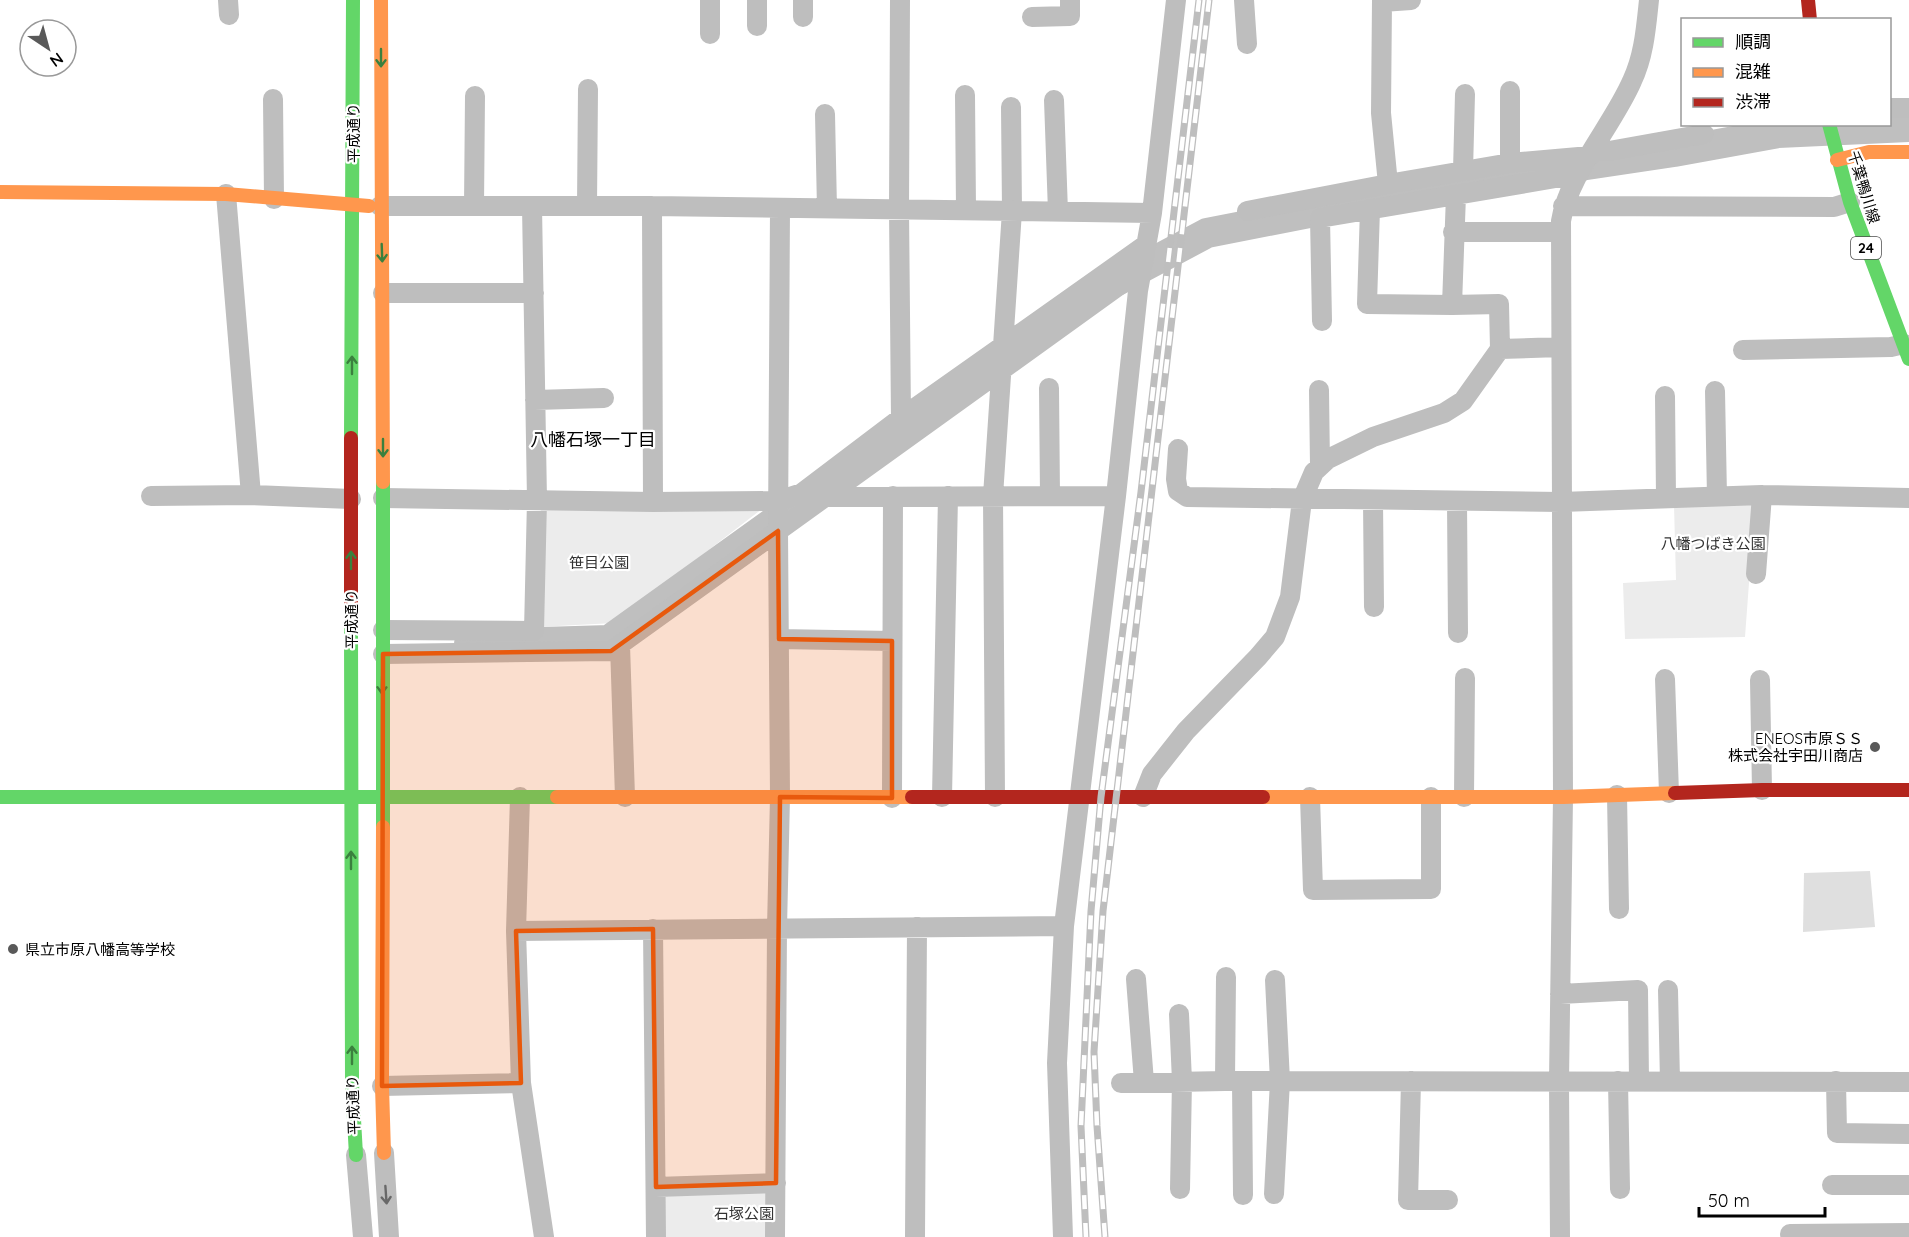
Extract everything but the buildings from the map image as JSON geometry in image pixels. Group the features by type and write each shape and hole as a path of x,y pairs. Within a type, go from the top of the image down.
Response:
{"street":[{"name":"平成通り","path":"353,0 350,798 352,1084 363,1237"},
{"name":"平成通り","path":"381,0 380,206 383,292 381,1086 389,1237"},
{"path":"710,0 710,34"},
{"path":"757,26 758,0"},
{"path":"900,0 901,418"},
{"path":"1032,17 1070,16 1070,0"},
{"path":"1063,1237 1057,1063 1064,926 1176,0"},
{"path":"1244,0 1247,44"},
{"path":"1388,184 1381,113 1382,1 1411,0"},
{"path":"1560,1237 1559,1081 1563,797 1561,232 1563,206 1632,81 1643,49 1649,0"},
{"path":"1808,0 1810,18"},
{"path":"587,206 588,89"},
{"path":"1509,163 1510,91"},
{"path":"1463,171 1466,94"},
{"path":"965,95 966,210"},
{"path":"474,206 475,96"},
{"path":"273,99 274,199"},
{"path":"1054,100 1058,212"},
{"path":"995,797 993,496 1012,211 1011,107"},
{"path":"1891,108 1909,108"},
{"path":"825,114 827,209"},
{"name":"千葉鴨川線","path":"1830,129 1837,160 1867,252 1906,352"},
{"path":"1322,321 1320,218 1455,195 1586,163 1609,152 1704,134"},
{"path":"1837,160 1869,152 1909,152"},
{"path":"1247,211 1509,163 1586,163"},
{"path":"0,192 226,194 380,206 652,206 1152,213"},
{"path":"226,194 251,495"},
{"path":"1452,305 1455,195"},
{"path":"1563,206 1834,207 1850,202"},
{"path":"383,630 534,631 537,500 532,206"},
{"path":"652,206 653,502"},
{"path":"776,1237 777,928 780,797 778,501 780,209"},
{"path":"1143,797 1152,774 1186,731 1275,637 1290,597 1302,500 1314,472 1328,459 1372,436 1444,413 1463,401 1500,349 1499,304 1367,304 1370,209"},
{"path":"1453,232 1561,232"},
{"path":"383,498 653,502 778,501 802,493 901,418 1147,244"},
{"path":"383,654 611,651 1142,269"},
{"path":"383,292 534,293"},
{"path":"1500,349 1560,347"},
{"path":"1743,350 1891,347 1906,352"},
{"path":"1049,388 1050,496"},
{"path":"1318,390 1320,466"},
{"path":"1715,391 1717,497"},
{"path":"1665,396 1666,498"},
{"path":"535,400 604,398"},
{"path":"1178,449 1176,479 1178,491 1187,497 1561,502 1762,495 1909,498"},
{"path":"151,496 251,495 351,499"},
{"path":"1756,573 1762,495"},
{"path":"892,496 892,798"},
{"path":"942,798 948,496"},
{"path":"828,497 1116,496"},
{"path":"1373,500 1374,607"},
{"path":"1457,501 1458,633"},
{"path":"779,639 892,641"},
{"path":"620,645 625,797"},
{"path":"1464,797 1465,678"},
{"path":"1665,680 1669,793"},
{"path":"1760,680 1762,790"},
{"path":"0,797 1563,797 1762,790 1909,790"},
{"path":"1617,795 1618,909"},
{"path":"520,797 516,931 521,1083 544,1237"},
{"path":"1310,797 1313,890 1431,889 1431,797"},
{"path":"516,931 1064,926"},
{"path":"915,1237 917,927"},
{"path":"653,930 656,1237"},
{"path":"1226,977 1243,1195"},
{"path":"1136,979 1144,1082"},
{"path":"1274,1194 1280,1081 1275,980"},
{"path":"1560,994 1638,990 1639,1081"},
{"path":"1668,990 1670,1081"},
{"path":"1179,1014 1182,1081 1180,1189"},
{"path":"1121,1083 1182,1081 1909,1082"},
{"path":"1411,1081 1408,1200 1448,1200"},
{"path":"1618,1081 1620,1189"},
{"path":"1836,1081 1837,1133 1909,1134"},
{"path":"381,1086 521,1083"},
{"path":"656,1187 776,1183"},
{"path":"1832,1185 1909,1185"},
{"path":"1790,1234 1909,1233"}],"highlighted area":[{"path":"778,531 779,639 892,641 892,798 780,797 776,1183 656,1187 653,929 516,931 521,1083 382,1086 383,654 611,651"}],"green space":[{"name":"八幡つばき公園","path":"1755,502 1745,637 1625,639 1623,583 1676,580 1674,505"},
{"name":"笹目公園","path":"541,504 767,505 614,623 538,627"},
{"name":"石塚公園","path":"771,1187 771,1237 660,1237 660,1191"}],"waterway":[{"path":"1117,281 1207,233 1452,185 1674,152 1778,133 1909,127"},
{"path":"469,644 609,640 829,482"}],"railway":[{"path":"1086,1237 1081,1126 1091,911 1101,797 1141,492 1199,0"},
{"path":"1105,1237 1094,1052 1103,911 1209,0"}],"traffic: fast":[{"path":"351,438 353,0"},
{"path":"1830,126 1850,202 1909,359"},
{"path":"383,482 383,827"},
{"path":"351,625 352,1084 356,1155"},
{"path":"0,797 557,797"}],"traffic: slow":[{"path":"381,0 383,482"},
{"path":"1837,160 1869,152 1909,152"},
{"path":"0,192 226,194 369,206"},
{"path":"1263,797 1563,797 1675,793"},
{"path":"557,797 912,797"},
{"path":"383,827 384,1153"}],"traffic: jam":[{"path":"1808,0 1810,18"},
{"path":"351,438 351,625"},
{"path":"1675,793 1762,790 1909,790"},
{"path":"912,797 1263,797"}],"place":[{"name":"ENEOS市原ＳＳ 株式会社宇田川商店","path":"1875,747"},
{"name":"県立市原八幡高等学校","path":"13,949"}],"district":[{"name":"八幡石塚一丁目","path":"593,439"}]}
